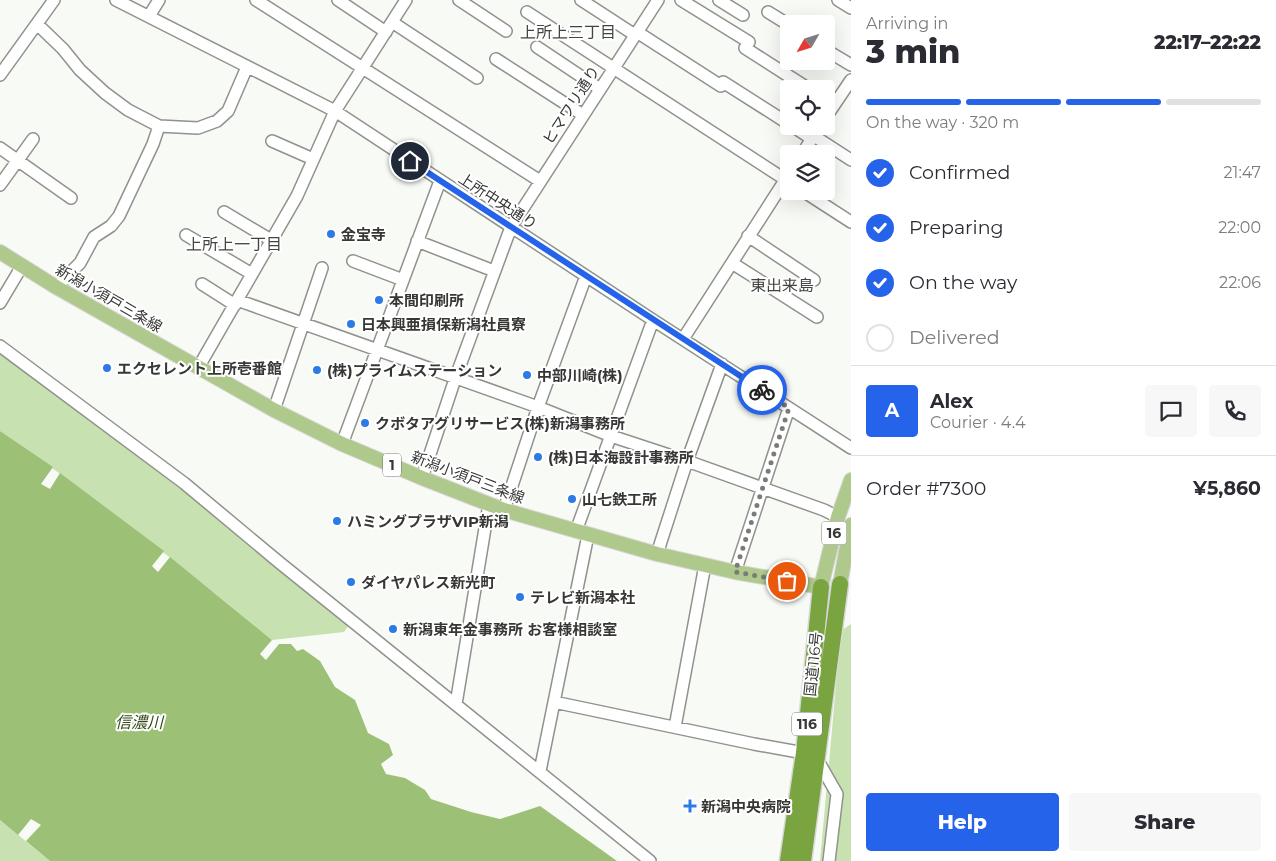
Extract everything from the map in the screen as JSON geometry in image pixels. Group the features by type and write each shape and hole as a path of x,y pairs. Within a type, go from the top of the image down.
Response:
{"highway":[{"path":"822,586 845,590"},
{"name":"国道116号","path":"804,861 822,586"},
{"name":"国道116号","path":"788,861 845,590"}],"main road":[{"name":"新潟小須戸三条線","path":"0,252 56,287 274,410 342,444 422,478 504,510 657,554 735,572 822,586"},
{"name":"16","path":"822,586 838,517 851,480"},
{"name":"16","path":"845,590 850,530"}],"street":[{"path":"1,71 54,0"},
{"name":"上所中央通り","path":"116,0 335,111 851,448"},
{"path":"148,16 159,0"},
{"path":"256,0 540,182"},
{"path":"338,0 477,78"},
{"path":"198,368 297,196 335,111 406,0"},
{"path":"459,0 506,30"},
{"path":"581,0 780,119"},
{"path":"681,0 796,80"},
{"path":"719,0 743,15"},
{"path":"838,0 851,8"},
{"name":"ヒマワリ通り","path":"422,478 455,379 511,227 656,1"},
{"path":"527,12 780,173"},
{"path":"768,12 780,20"},
{"path":"37,24 105,94 128,110 159,126 198,128 217,121 228,112 247,67"},
{"path":"537,47 600,89"},
{"path":"835,56 851,66"},
{"path":"496,59 583,115"},
{"path":"835,97 851,80"},
{"path":"56,287 80,263 94,237 111,226 119,216 153,144 159,126"},
{"path":"816,135 851,160"},
{"path":"0,185 33,139"},
{"path":"272,141 313,159"},
{"path":"0,148 71,198"},
{"path":"342,444 440,181"},
{"path":"683,339 748,236 780,190"},
{"path":"817,200 851,222"},
{"path":"224,212 271,240"},
{"path":"186,235 252,274"},
{"path":"748,236 814,280"},
{"path":"417,241 494,271"},
{"path":"353,261 403,280"},
{"path":"732,263 817,317"},
{"path":"0,302 22,266"},
{"path":"274,410 322,268"},
{"path":"504,510 538,408 586,276"},
{"path":"202,284 236,302 378,350 612,436 824,510 838,517"},
{"path":"540,771 554,702 582,533 612,436 653,320"},
{"path":"0,346 184,483 280,563 650,861"},
{"path":"657,554 687,461 722,364"},
{"path":"735,572 761,488 789,408"},
{"path":"456,704 489,504"},
{"path":"675,727 705,565"},
{"path":"554,702 810,755 837,794 829,861"}],"shaded area":[{"path":"0,350 220,519 349,625 344,632 272,640 138,533 0,431"},
{"path":"851,624 851,861 820,861 841,631"},
{"path":"0,820 50,861 0,861"}],"water":[{"name":"信濃川","path":"0,431 53,467 41,484 50,489 60,473 164,551 152,566 158,572 170,557 272,640 260,654 266,660 279,644 291,644 297,651 303,649 320,661 335,687 355,700 368,733 389,744 393,755 381,764 386,774 405,778 425,790 431,799 500,819 540,806 617,861 50,861 26,841 41,825 31,819 18,835 0,820"}],"way so far":[{"path":"762,390 789,408 761,488 735,572 787,581"}],"place":[{"name":"金宝寺","path":"331,234"},
{"name":"本間印刷所","path":"379,300"},
{"name":"日本興亜損保新潟社員寮","path":"351,324"},
{"name":"エクセレント上所壱番館","path":"107,368"},
{"name":"(株)プライムステーション","path":"317,370"},
{"name":"中部川崎(株)","path":"527,375"},
{"name":"クボタアグリサービス(株)新潟事務所","path":"365,423"},
{"name":"(株)日本海設計事務所","path":"538,457"},
{"name":"山七鉄工所","path":"572,499"},
{"name":"ハミングプラザVIP新潟","path":"337,521"},
{"name":"ダイヤパレス新光町","path":"351,582"},
{"name":"テレビ新潟本社","path":"520,597"},
{"name":"新潟東年金事務所 お客様相談室","path":"393,629"},
{"name":"新潟中央病院","path":"690,806"}],"district":[{"name":"上所上三丁目","path":"568,32"},
{"name":"上所上一丁目","path":"234,244"},
{"name":"東出来島","path":"782,285"}],"route":[{"path":"410,161 762,390"}]}
